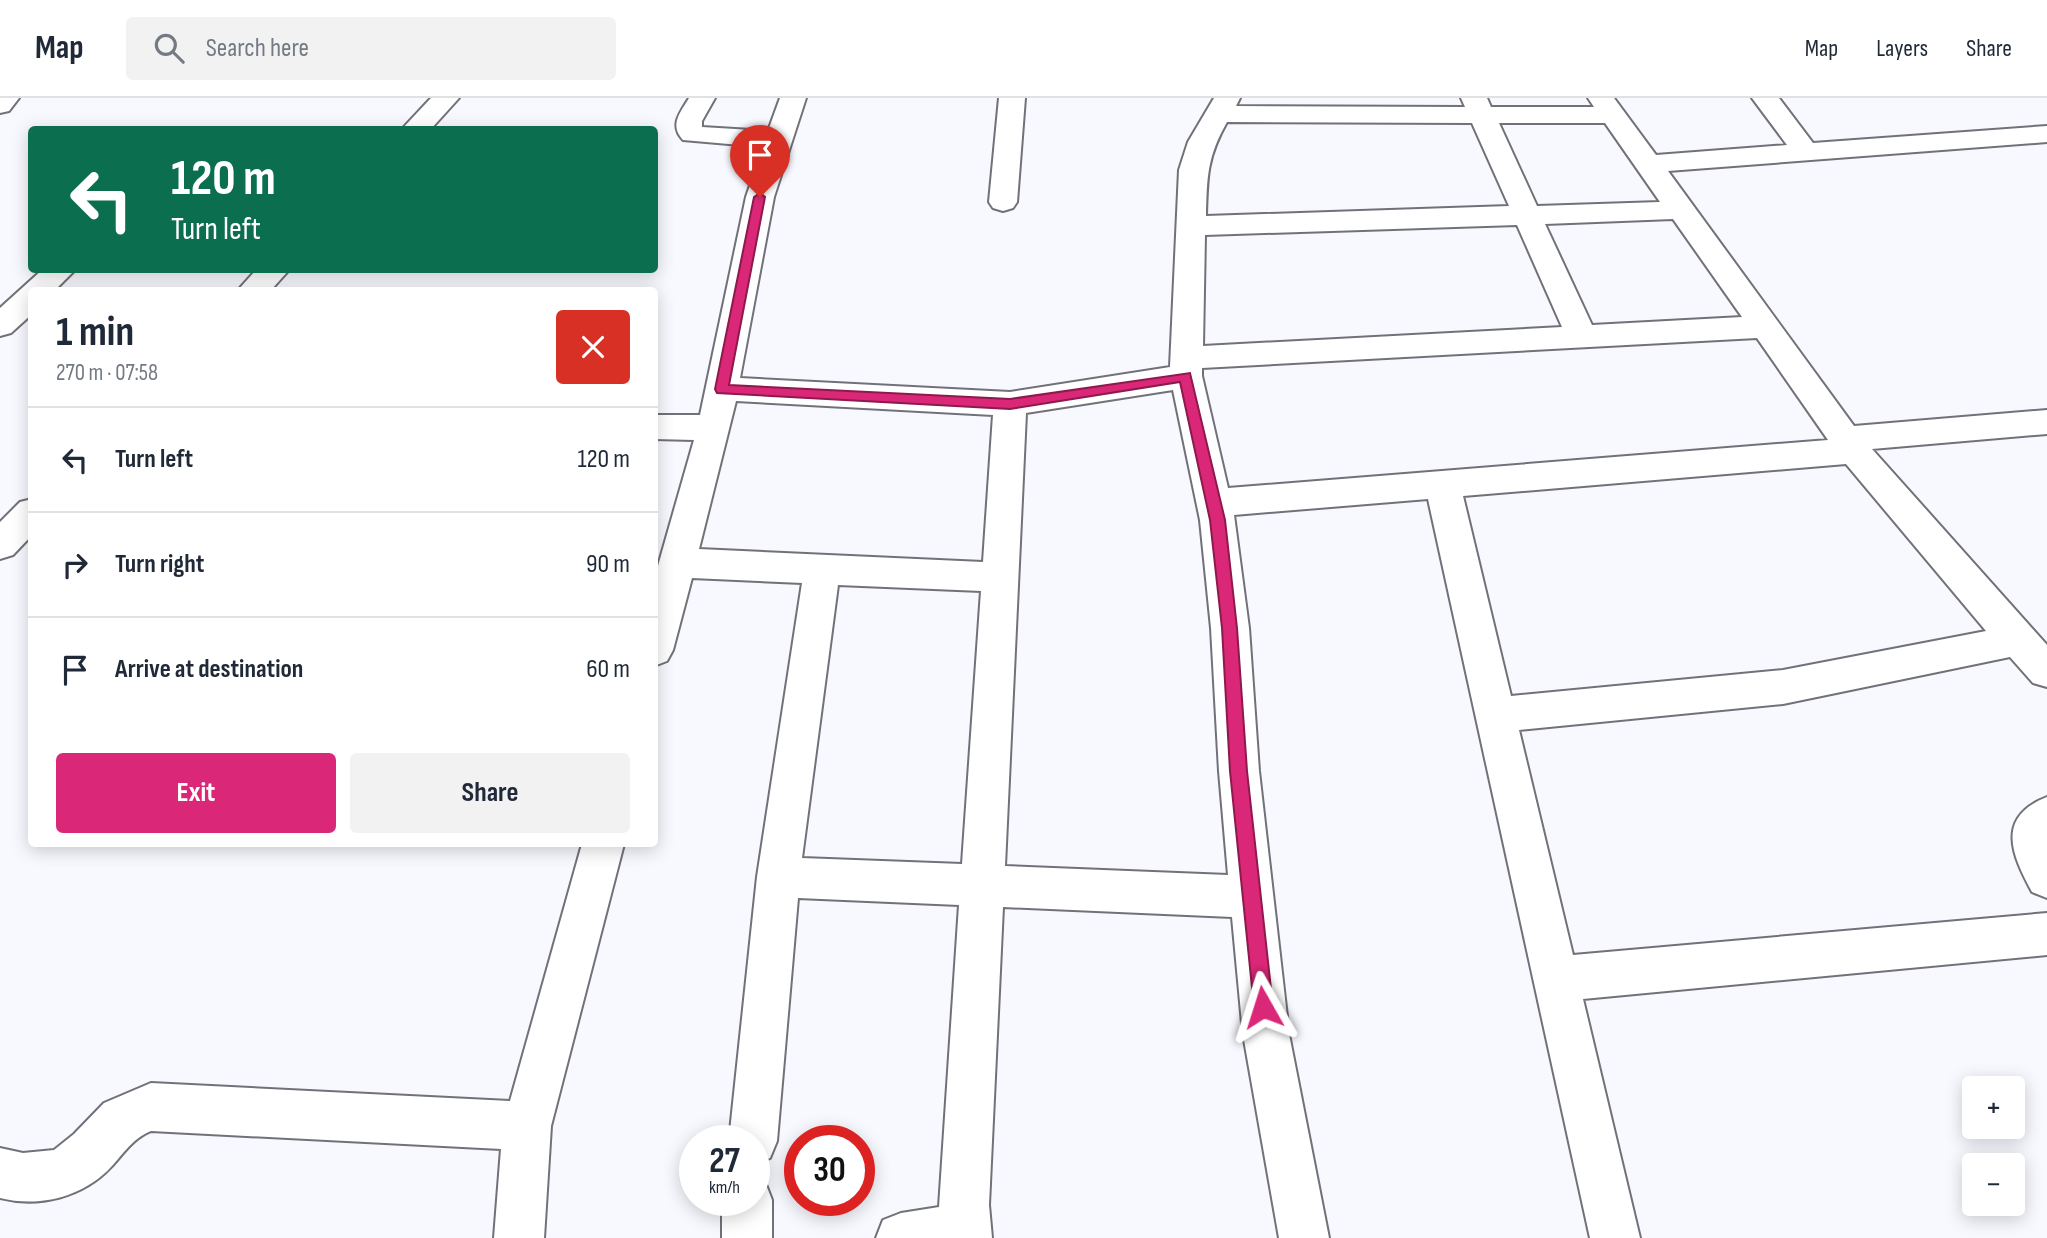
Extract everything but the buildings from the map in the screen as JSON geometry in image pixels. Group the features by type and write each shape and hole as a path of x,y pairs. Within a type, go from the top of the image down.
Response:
{"street":[{"path":"0,105 6,98"},
{"path":"418,126 446,98"},
{"path":"702,98 689,121 689,131 693,134 779,140"},
{"path":"658,636 714,428 760,197 793,98"},
{"path":"1003,202 1012,98"},
{"path":"1765,98 1805,152"},
{"path":"1304,1238 1266,1034 1239,771 1230,628 1214,503 1185,367 1193,170 1202,142 1223,106 1607,106 1850,445 2047,671"},
{"path":"1478,106 1582,337"},
{"path":"1648,164 2047,134"},
{"path":"1190,226 1681,210"},
{"path":"40,287 57,273"},
{"path":"256,287 271,273"},
{"path":"0,325 28,300"},
{"path":"722,389 1010,404 1185,367 1582,337 1765,327"},
{"path":"901,1238 966,1233 964,1205 1010,404"},
{"path":"1214,503 1443,486 1850,445 2047,422"},
{"path":"658,427 714,428"},
{"path":"1443,486 1615,1238"},
{"path":"0,545 28,516"},
{"path":"678,563 1000,577"},
{"path":"755,1125 778,877 822,569"},
{"path":"1496,715 1783,687 2018,640"},
{"path":"2047,816 2037,824 2031,835 2032,849 2047,877"},
{"path":"519,1238 527,1126 602,847"},
{"path":"778,877 1252,897"},
{"path":"1556,979 2047,934"},
{"path":"0,1173 11,1177 52,1178 87,1156 103,1136 123,1119 151,1107 527,1126"},
{"path":"747,1216 747,1238"}],"route":[{"path":"760,197 722,389 1010,404 1186,376 1218,520 1230,628 1239,771 1263,1007"}]}
